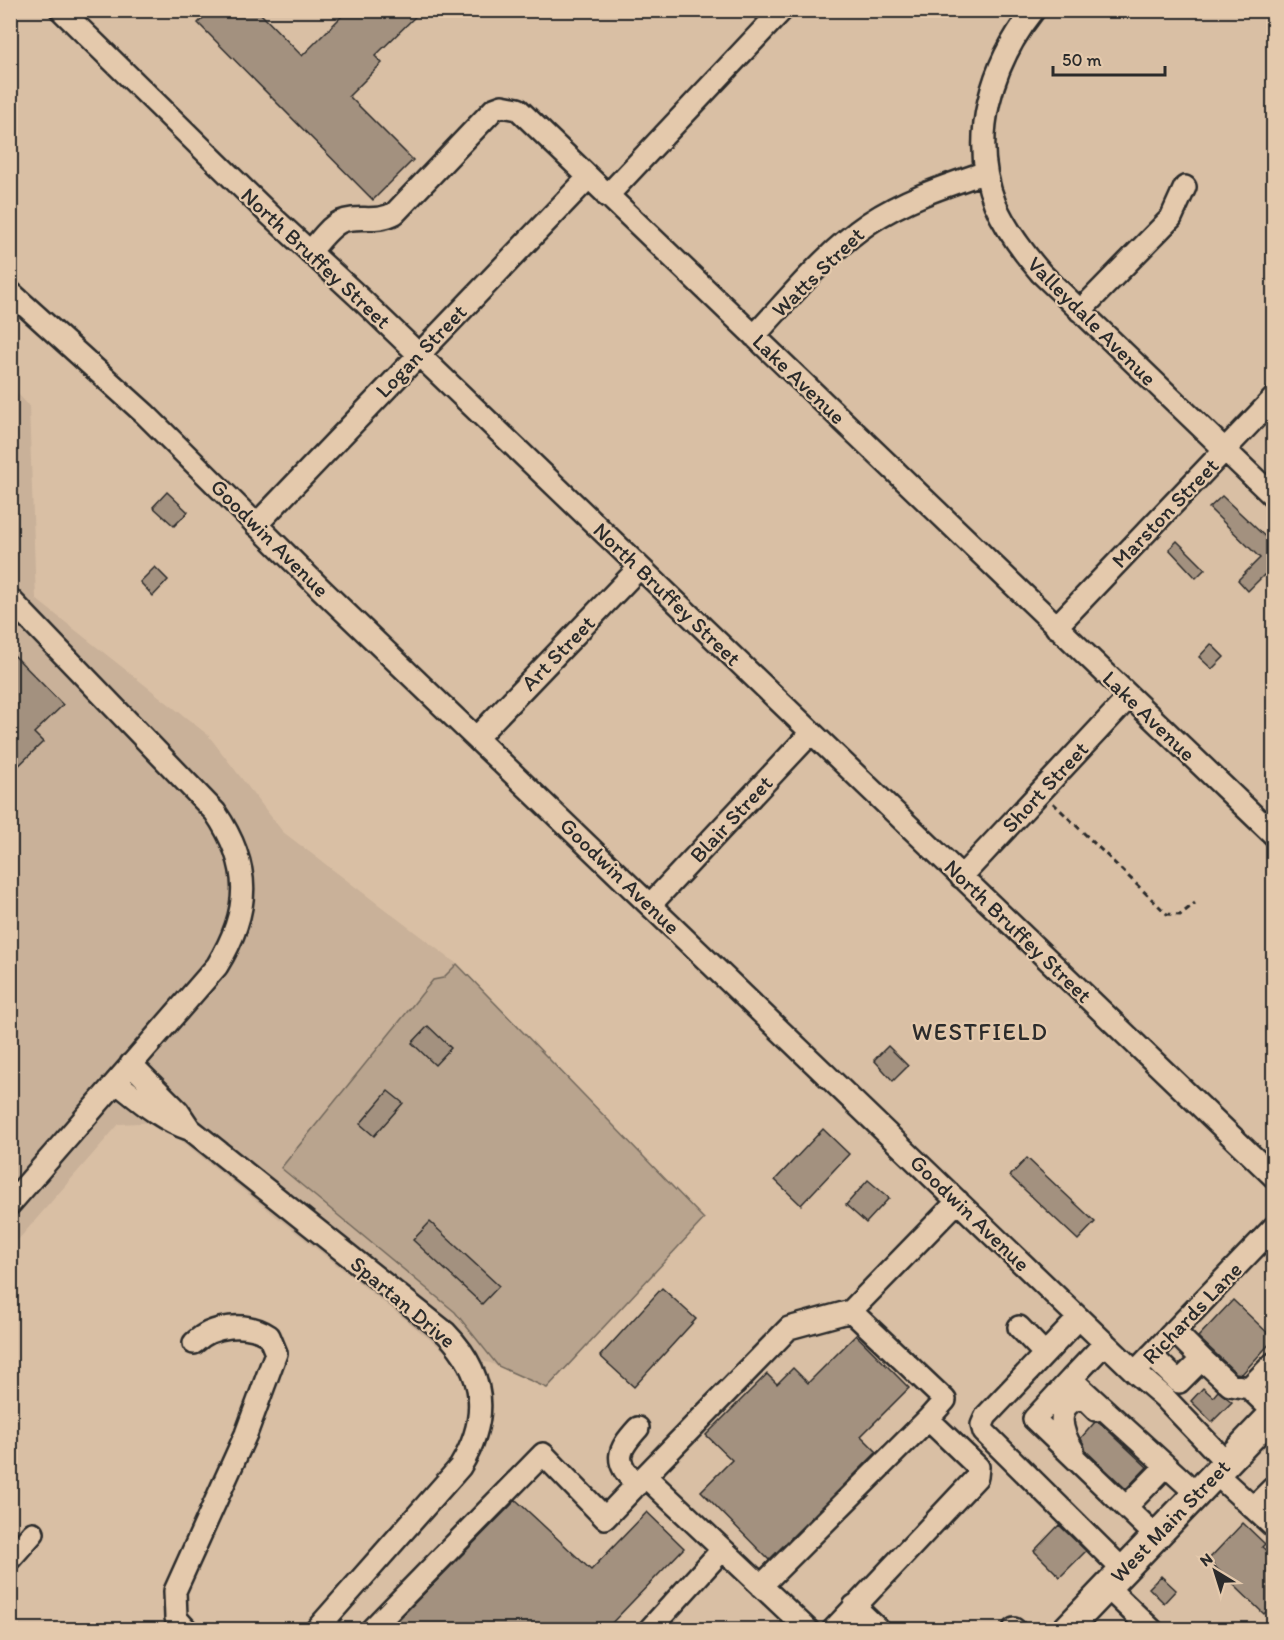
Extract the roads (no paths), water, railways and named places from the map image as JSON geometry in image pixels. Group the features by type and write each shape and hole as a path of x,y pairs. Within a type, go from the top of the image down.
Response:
{"main road":[{"name":"West Main Street","path":"1066,1629 1274,1413"}],"street":[{"name":"North Bruffey Street","path":"61,10 1274,1178"},
{"path":"607,196 782,10"},
{"name":"Valleydale Avenue","path":"1034,10 1005,52 990,94 984,153 986,172 996,205 1022,250 1041,273 1274,497"},
{"name":"Lake Avenue","path":"310,252 340,222 375,220 395,213 494,109 502,106 518,109 1274,835"},
{"name":"Watts Street","path":"754,336 820,266 868,224 926,193 986,172"},
{"name":"Logan Street","path":"256,525 417,354 588,178"},
{"path":"1080,311 1171,218 1185,187"},
{"name":"Goodwin Avenue","path":"10,292 145,414 476,738 1135,1372 1164,1397 1253,1508 1274,1527"},
{"name":"Marston Street","path":"1056,627 1274,398"},
{"name":"Art Street","path":"476,738 639,568"},
{"path":"10,1204 217,966 231,944 243,903 241,869 236,848 215,812 13,608"},
{"name":"Short Street","path":"961,877 1130,697"},
{"name":"Blair Street","path":"650,905 811,733"},
{"path":"131,1064 178,1112 190,1130"},
{"path":"116,1082 150,1109 174,1124 190,1130"},
{"name":"Spartan Drive","path":"190,1130 446,1333 470,1363 477,1381 480,1400 479,1420 468,1454 460,1467 316,1629"},
{"path":"371,1629 543,1454 605,1518 789,1328 851,1311 958,1201"},
{"name":"Richards Lane","path":"1135,1372 1274,1227"},
{"path":"761,1586 945,1400 851,1311"},
{"path":"958,1448 982,1425 986,1416 1079,1318"},
{"path":"1019,1327 1045,1354"},
{"path":"187,1629 176,1618 174,1591 246,1434 266,1386 276,1353 269,1336 246,1329 213,1329 194,1343"},
{"path":"1174,1331 1230,1386 1249,1388 1274,1413"},
{"path":"1105,1343 1034,1419 1156,1536"},
{"path":"1151,1355 1179,1382"},
{"path":"1164,1397 1202,1359"},
{"path":"1249,1388 1274,1363"},
{"path":"1071,1379 1196,1493"},
{"path":"1121,1502 1112,1487 1071,1448 1062,1426 1061,1415 1064,1407 1079,1398 1086,1400 1139,1451 1150,1451"},
{"path":"833,1629 866,1621 977,1477 978,1467 928,1419"},
{"path":"982,1425 984,1432 1115,1578 1152,1629"},
{"path":"638,1428 622,1445 619,1458 624,1472 641,1480 808,1629"},
{"path":"1121,1502 1166,1466"},
{"path":"1253,1508 1274,1487"},
{"path":"10,1559 33,1533"},
{"path":"650,1629 722,1550"}],"district":[{"name":"WESTFIELD","path":"980,1031"}]}
